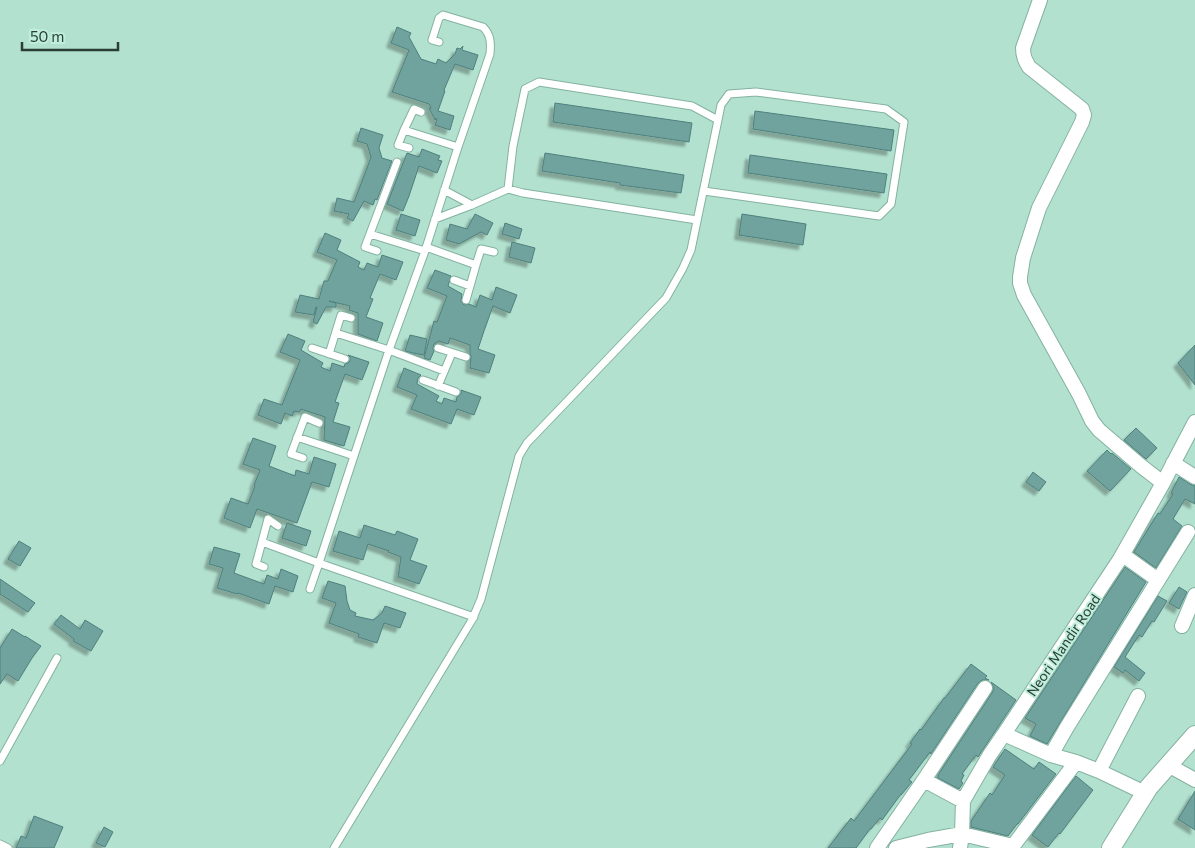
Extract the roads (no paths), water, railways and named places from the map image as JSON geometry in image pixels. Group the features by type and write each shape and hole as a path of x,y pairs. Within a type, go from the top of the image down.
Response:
{"street":[{"path":"1040,0 1023,48 1025,60 1029,67 1082,109 1084,115 1039,208 1023,258 1020,283 1024,295 1092,421 1113,443 1163,483"},
{"name":"Neori Mandir Road","path":"963,802 989,756 1123,555 1195,422"},
{"path":"1173,463 1195,477"},
{"path":"1051,755 1188,532"},
{"path":"1123,555 1158,580"},
{"path":"1182,626 1195,595"},
{"path":"877,848 985,688"},
{"path":"1099,772 1138,696"},
{"path":"1004,734 1051,755 1076,762 1145,793"},
{"path":"1111,848 1145,793 1195,735"},
{"path":"896,848 928,840 961,841 1018,847 1076,762"},
{"path":"1168,765 1195,780"},
{"path":"924,780 963,802 961,841"}],"lane":[{"path":"310,589 490,54 491,42 487,31 483,27 443,15 439,18 432,40 439,42"},
{"path":"508,189 513,146 525,89 539,82 692,106 718,120"},
{"path":"334,848 474,617 481,599 519,456 527,443 666,298 683,268 691,250 720,104 729,94 756,92 886,110 904,122 891,204 879,216 704,191"},
{"path":"409,148 398,145 414,109 421,112"},
{"path":"404,130 458,147"},
{"path":"377,251 365,247 397,162"},
{"path":"435,219 508,189 523,194 697,220"},
{"path":"444,190 472,205"},
{"path":"370,234 476,265"},
{"path":"466,300 481,249 494,252"},
{"path":"454,280 470,286"},
{"path":"329,354 341,315 351,318"},
{"path":"336,333 389,350 444,371"},
{"path":"312,348 346,359"},
{"path":"438,348 466,357"},
{"path":"438,386 452,353"},
{"path":"423,380 456,392"},
{"path":"303,458 291,454 305,417 319,423"},
{"path":"298,437 354,456"},
{"path":"264,567 256,564 268,519 278,526"},
{"path":"262,542 474,617"},
{"path":"0,761 57,658"},
{"path":"0,844 8,848"}]}
